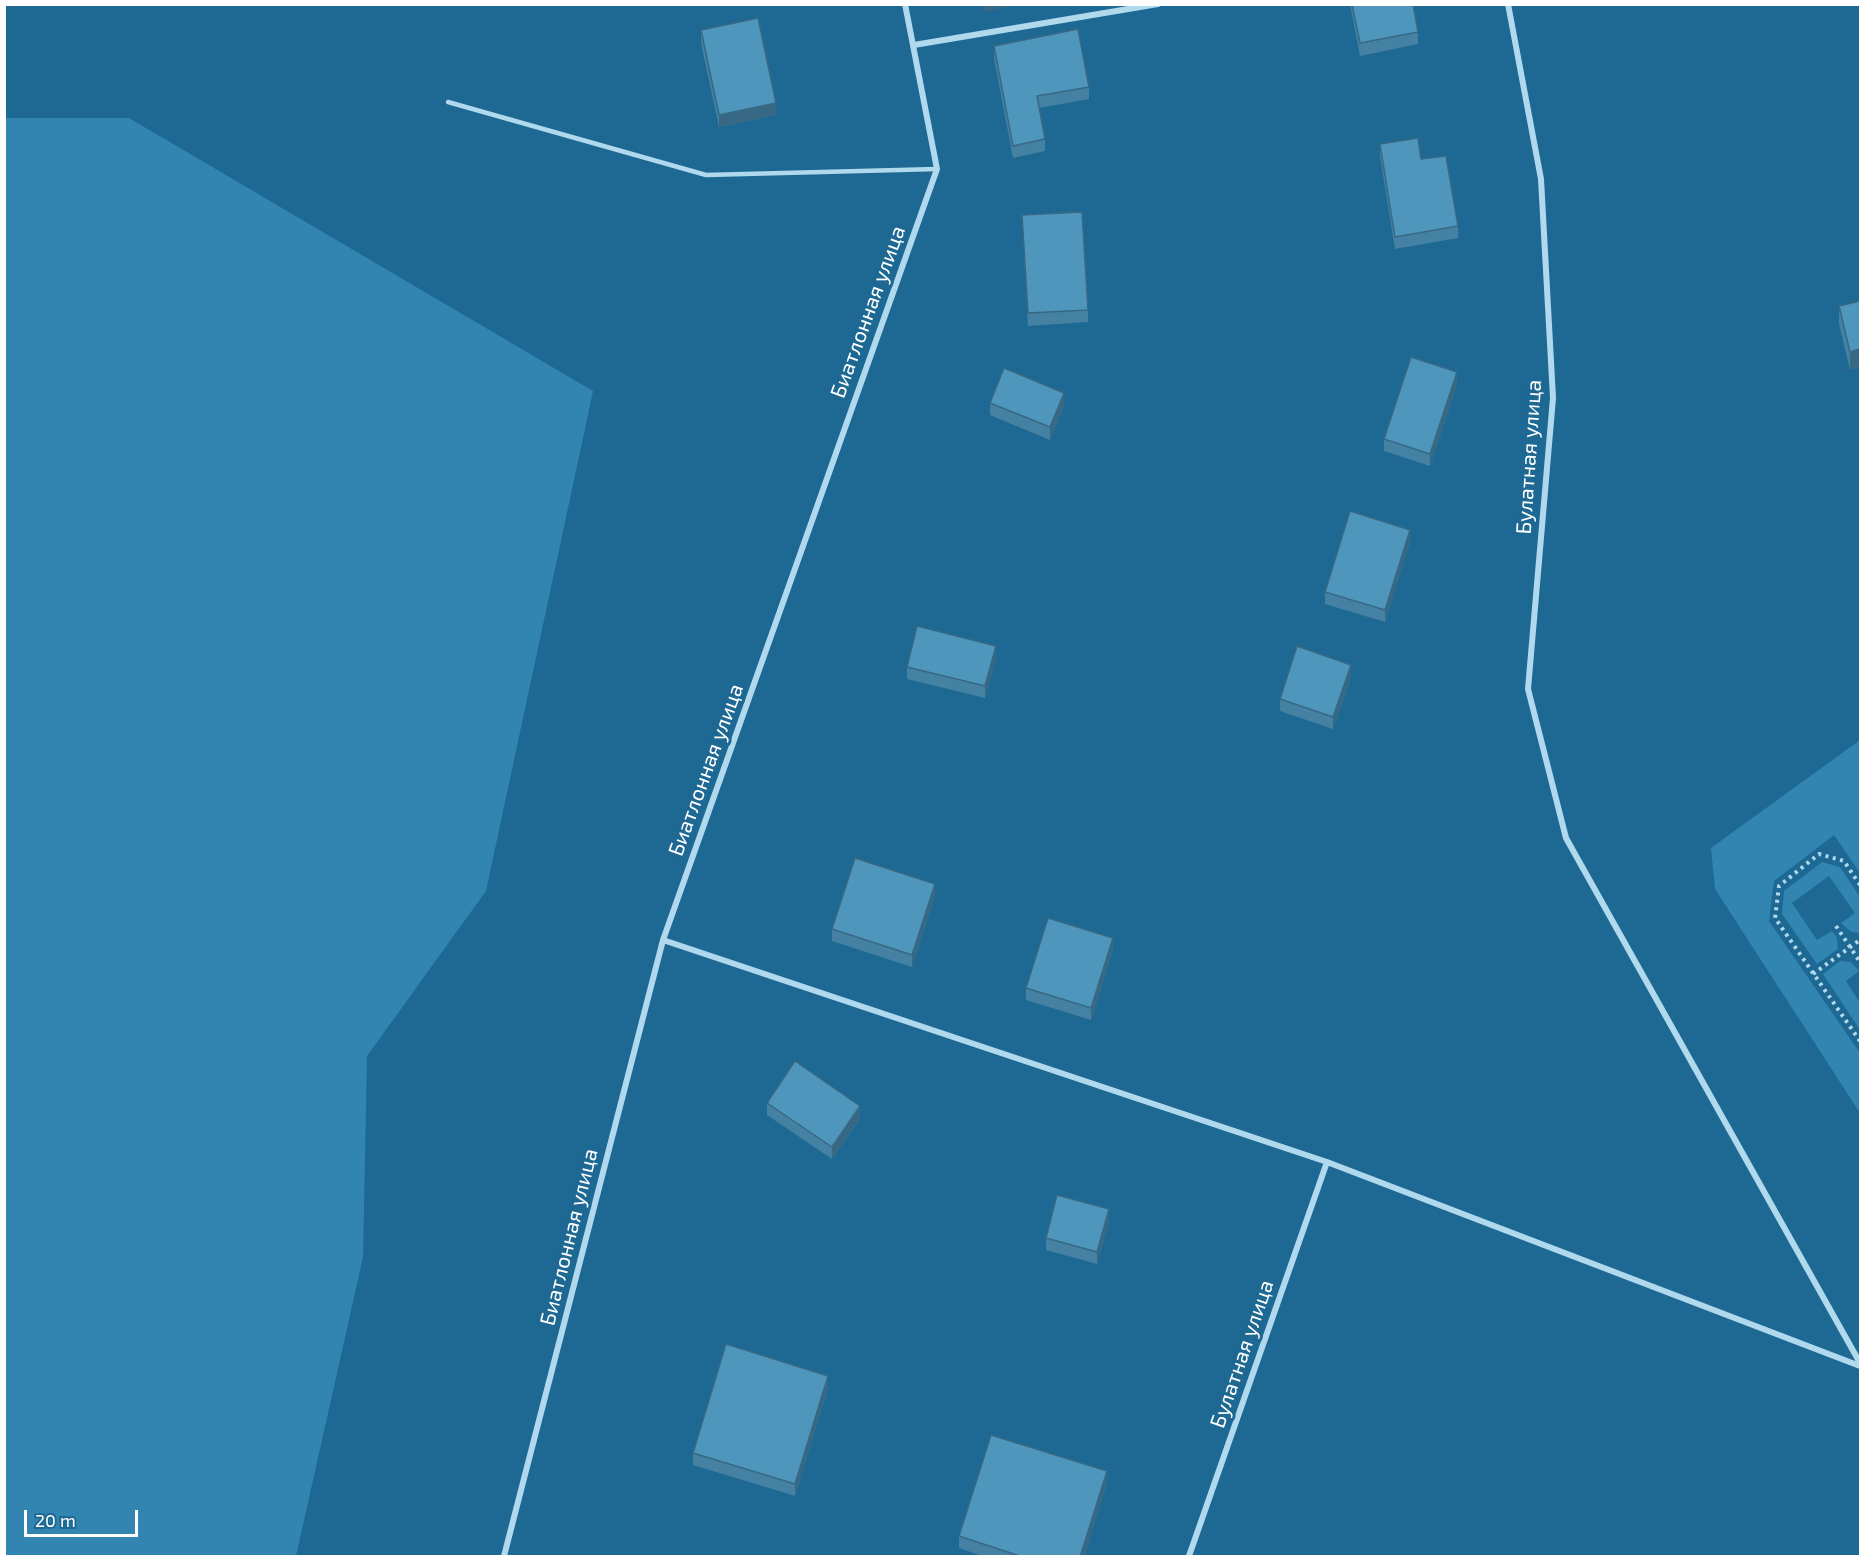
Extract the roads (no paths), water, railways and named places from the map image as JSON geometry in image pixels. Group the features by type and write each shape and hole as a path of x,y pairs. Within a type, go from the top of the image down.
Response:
{"street":[{"path":"905,4 937,169"},
{"path":"914,45 1158,4"},
{"name":"Булатная улица","path":"1508,4 1541,179 1553,399 1528,689 1566,838 1860,1364"},
{"name":"Биатлонная улица","path":"504,1557 663,940 937,169"},
{"path":"663,940 1327,1162 1860,1364"},
{"name":"Булатная улица","path":"1189,1557 1327,1162"}],"lane":[{"path":"448,102 706,176 937,169"}]}
